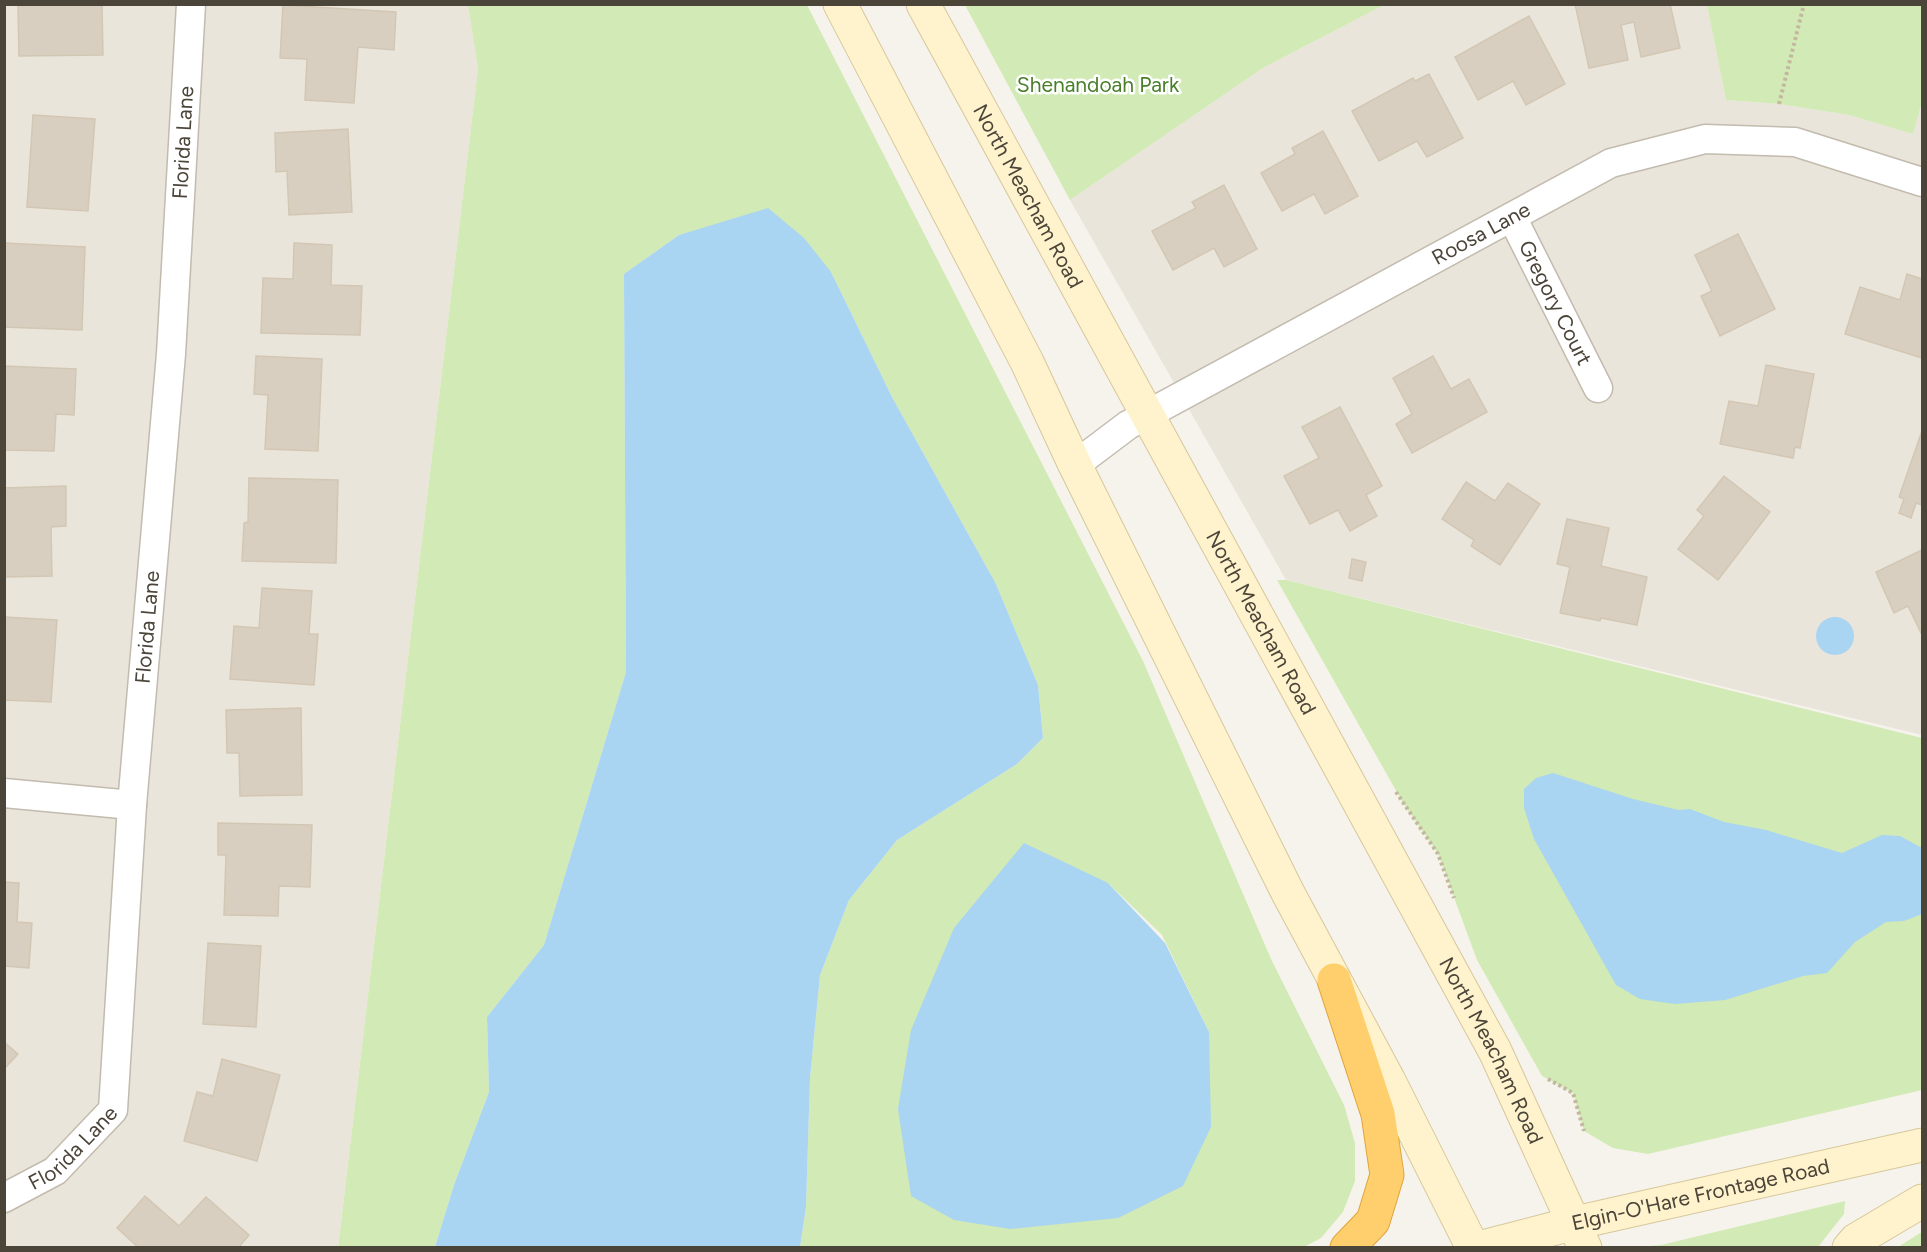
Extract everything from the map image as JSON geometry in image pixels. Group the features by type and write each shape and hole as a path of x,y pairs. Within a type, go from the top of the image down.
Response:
{"highway":[{"path":"1334,980 1378,1114 1387,1175 1373,1221 1347,1248"}],"main road":[{"path":"840,4 1027,362 1288,893 1389,1081 1473,1248"},
{"name":"North Meacham Road","path":"923,4 1495,1051 1580,1235"},
{"name":"Elgin-O'Hare Frontage Road","path":"1479,1248 1580,1235 1923,1145"},
{"path":"1849,1248 1856,1239 1923,1202"}],"street":[{"name":"Florida Lane","path":"4,1198 54,1171 113,1110 132,805 171,354 191,4"},
{"name":"Roosa Lane","path":"1076,465 1128,425 1611,163 1706,138 1795,142 1923,182"},
{"name":"Gregory Court","path":"1512,218 1598,388"},
{"path":"4,793 132,805"}],"path":[{"path":"1779,104 1804,4"}],"shaded area":[{"path":"5,5 468,5 478,69 338,1247 5,1248"},
{"path":"1384,5 1707,5 1726,100 1779,104 1849,115 1913,134 1922,102 1922,735 1286,580 1070,200 1263,68"}],"green space":[{"path":"468,5 807,5 1143,661 1271,959 1344,1105 1355,1143 1355,1181 1343,1212 1321,1238 1304,1247 800,1247 806,1207 810,1078 820,975 849,900 897,840 1017,764 1043,738 1038,685 996,584 892,397 831,272 715,225 679,235 624,274 626,672 544,945 487,1017 489,1092 454,1185 435,1247 338,1248 478,69","holes":["1108,883 1162,935 1209,1032"]},
{"name":"Shenandoah Park","path":"965,5 1384,5 1263,68 1070,200"},
{"path":"1707,5 1922,5 1922,102 1913,134 1849,115 1779,104 1726,100"},
{"path":"1277,580 1286,580 1922,738 1922,1090 1648,1154 1613,1148 1584,1131 1573,1093 1542,1076 1477,960 1438,854 1403,803"},
{"path":"1845,1201 1844,1214 1818,1247 1637,1247 1661,1245"},
{"path":"1922,1232 1922,1247 1898,1247 1920,1233"}],"water":[{"path":"768,208 804,238 831,272 892,397 996,584 1038,685 1043,738 1017,764 897,840 849,900 820,975 810,1078 806,1207 800,1247 435,1247 454,1185 489,1092 487,1017 544,945 626,672 624,274 679,235"},
{"path":"1835,617 1849,622 1854,636 1849,650 1835,655 1821,650 1816,636 1821,622"},
{"path":"1553,773 1633,799 1679,810 1690,809 1724,822 1766,830 1842,853 1882,835 1900,836 1922,848 1922,914 1904,921 1886,922 1855,942 1827,973 1803,976 1725,1000 1675,1004 1640,999 1616,985 1534,839 1524,808 1524,789 1536,778"},
{"path":"1024,843 1108,883 1165,943 1209,1032 1211,1127 1183,1186 1118,1218 1010,1229 954,1220 911,1196 898,1109 911,1030 954,928"}],"building":[{"path":"18,4 102,4 103,55 19,56"},
{"path":"1575,4 1670,4 1680,48 1641,57 1634,22 1621,25 1628,60 1589,68"},
{"path":"283,5 396,12 394,50 358,47 354,103 305,100 307,59 280,58"},
{"path":"1529,16 1565,84 1526,105 1513,81 1478,100 1455,57"},
{"path":"1429,74 1463,138 1427,157 1417,141 1379,161 1352,111 1413,78 1415,81"},
{"path":"33,115 95,119 88,211 27,207"},
{"path":"348,129 352,212 289,215 287,171 276,172 275,133"},
{"path":"1323,131 1358,196 1325,214 1314,194 1282,211 1261,173 1295,154 1292,148"},
{"path":"1224,185 1257,249 1224,267 1214,248 1173,270 1152,231 1196,208 1192,202"},
{"path":"1738,234 1775,309 1720,336 1701,296 1712,291 1695,255"},
{"path":"4,243 85,247 82,330 4,327"},
{"path":"294,243 332,245 331,285 362,286 360,335 261,333 263,278 293,279"},
{"path":"1907,274 1922,279 1922,358 1845,334 1860,287 1900,300"},
{"path":"256,356 322,359 318,451 265,449 268,395 254,394"},
{"path":"1433,356 1451,389 1469,379 1487,412 1412,453 1396,424 1412,414 1393,378"},
{"path":"1766,365 1814,374 1800,448 1795,447 1793,458 1720,444 1729,401 1758,406"},
{"path":"4,366 76,369 74,415 56,414 54,451 4,450"},
{"path":"1340,407 1382,486 1366,495 1377,516 1350,531 1338,510 1310,524 1284,476 1319,458 1302,427"},
{"path":"1922,431 1922,505 1916,503 1911,518 1899,513 1904,499 1899,497"},
{"path":"1724,476 1770,512 1718,580 1678,549 1704,516 1697,510"},
{"path":"249,478 338,480 336,563 242,561 244,523 248,522"},
{"path":"1466,482 1495,501 1508,483 1540,504 1500,565 1471,546 1474,540 1442,519"},
{"path":"66,486 66,526 51,527 52,576 4,577 4,488"},
{"path":"1567,519 1609,528 1601,566 1647,577 1637,625 1560,613 1570,567 1557,564"},
{"path":"1922,550 1922,635 1908,606 1894,613 1876,572"},
{"path":"1352,559 1366,562 1362,581 1349,578"},
{"path":"262,588 312,591 309,634 318,634 314,685 230,679 234,626 259,628"},
{"path":"4,617 57,620 51,702 4,700"},
{"path":"301,708 302,795 240,796 239,753 227,753 226,710"},
{"path":"218,823 312,825 310,887 279,886 278,916 224,915 226,855 218,855"},
{"path":"4,882 19,883 17,922 32,923 29,968 4,966"},
{"path":"208,943 261,946 256,1027 203,1024"},
{"path":"4,1042 18,1054 4,1069"},
{"path":"222,1059 280,1075 257,1161 184,1141 197,1092 213,1096"},
{"path":"145,1196 179,1226 206,1197 249,1235 238,1248 139,1248 117,1228"}]}
